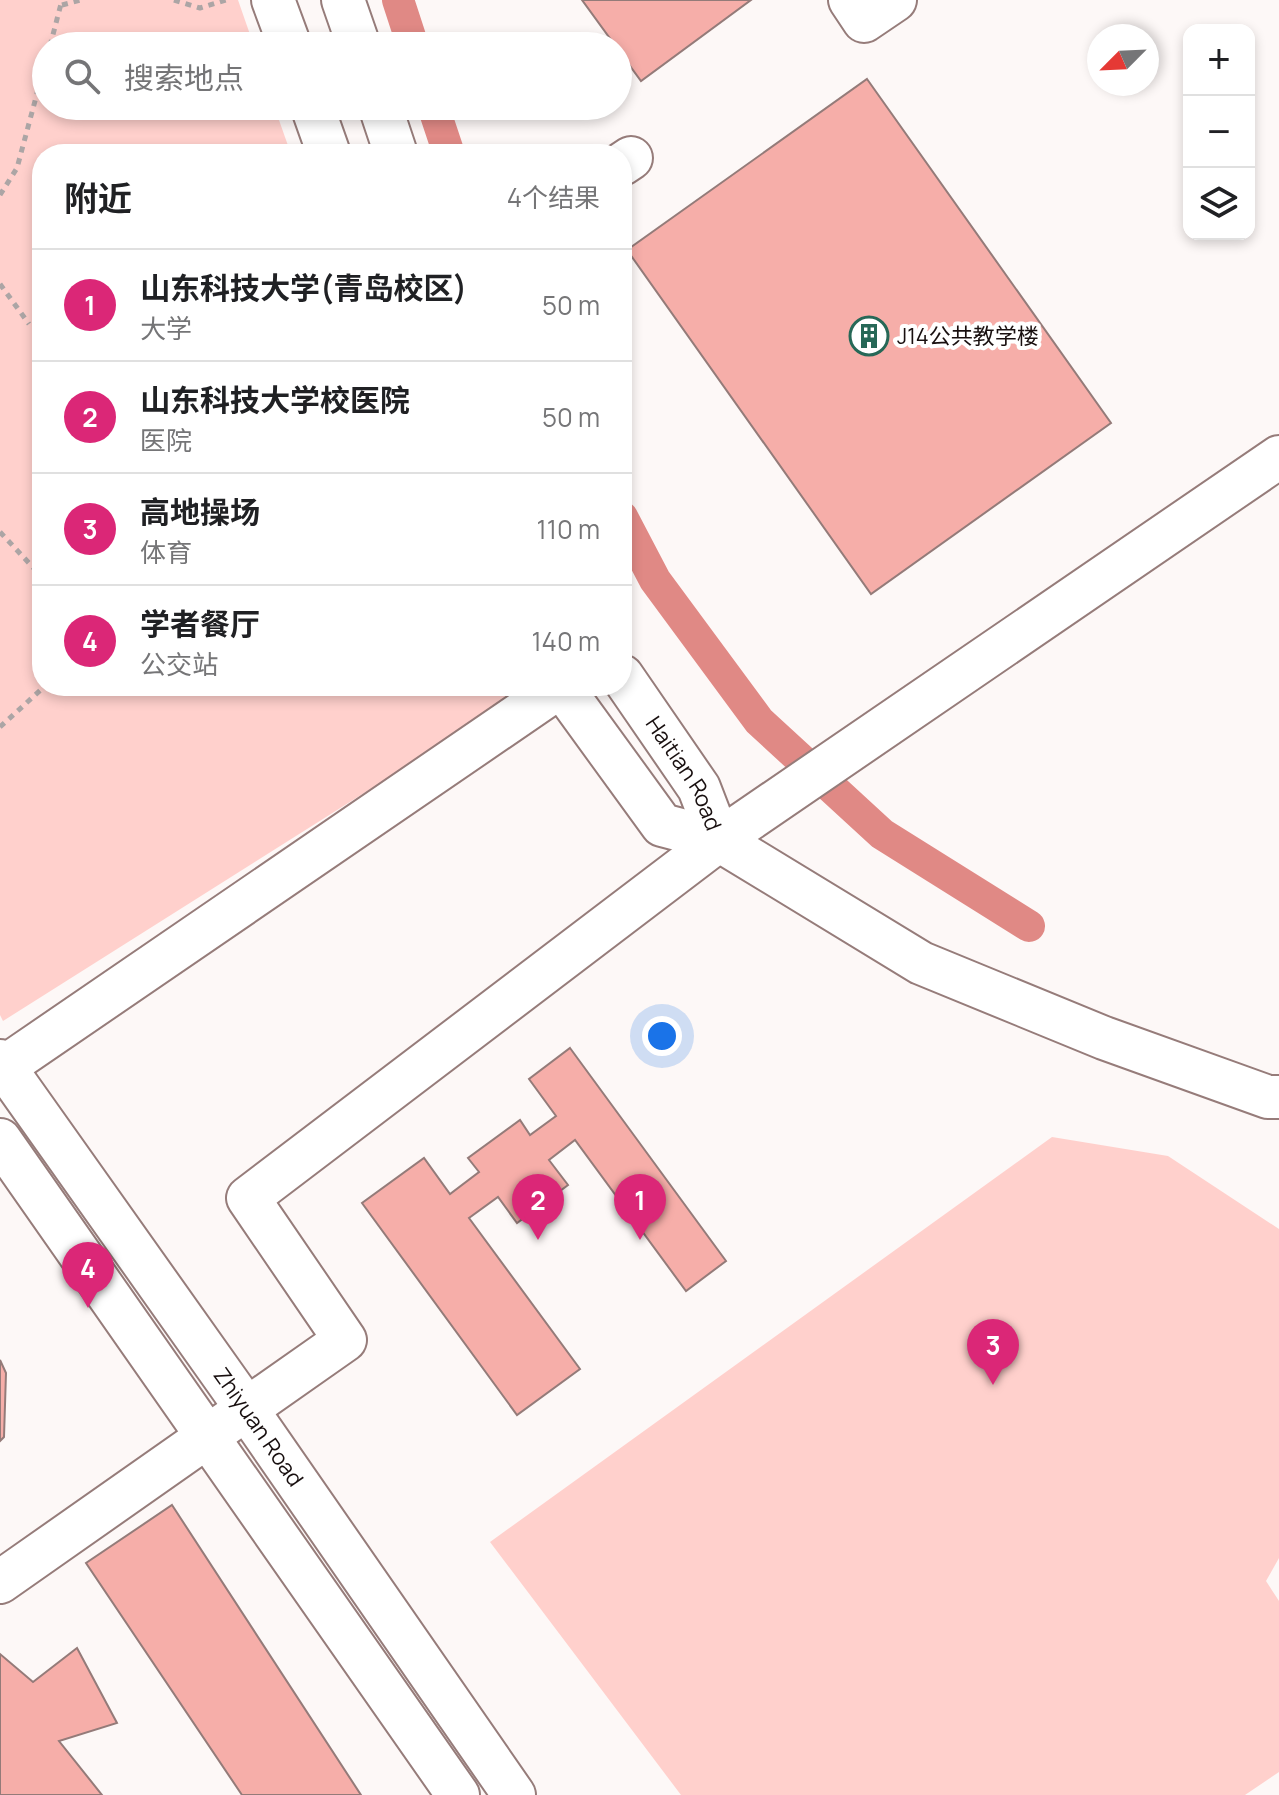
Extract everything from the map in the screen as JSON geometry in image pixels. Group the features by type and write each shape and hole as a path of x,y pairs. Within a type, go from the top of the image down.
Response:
{"lane":[{"path":"273,0 285,32"},
{"path":"343,0 354,32"},
{"path":"317,120 325,144"},
{"path":"385,120 393,144"},
{"path":"0,1582 345,1340 248,1198 719,840 1279,457"},
{"name":"Haitian Road","path":"632,691 699,788 719,840"},
{"path":"1,1066 546,696"},
{"name":"Haitian Road","path":"568,696 662,825 719,840"},
{"path":"719,840 921,963 1104,1038 1268,1097 1279,1097"},
{"name":"Zhiyuan Road","path":"1,1066 248,1410 514,1795"},
{"path":"0,1140 458,1795"}],"path":[{"path":"54,32 62,2 81,0"},
{"path":"174,0 200,8 226,0"},
{"path":"0,195 17,168 32,112"},
{"path":"0,284 29,324"},
{"path":"0,532 32,566"},
{"path":"0,727 34,696"}],"shaded area":[{"path":"0,0 238,0 249,32 32,32 32,120 279,120 287,144 32,144 32,696 518,696 3,1021 0,1015"},
{"path":"1052,1137 1168,1156 1279,1229 1279,1558 1266,1581 1279,1601 1279,1772 1245,1795 681,1795 490,1542"}],"building":[{"path":"582,0 751,0 641,81 632,69 632,32 605,32"},
{"name":"J14公共教学楼","path":"867,79 1111,423 871,594 632,257 632,246"},
{"path":"570,1048 726,1261 686,1291 575,1140 549,1160 568,1185 517,1223 498,1197 469,1218 580,1369 517,1415 362,1203 424,1158 450,1194 479,1172 468,1158 520,1120 530,1135 556,1116 529,1079"},
{"path":"0,1360 6,1373 4,1437 0,1441"},
{"path":"172,1505 361,1795 242,1795 86,1563"},
{"path":"77,1648 117,1723 59,1741 102,1795 0,1795 0,1654 33,1682"}],"waterway":[{"path":"398,0 408,32"},
{"path":"438,120 446,144"},
{"path":"632,536 655,580 759,721 882,834 1029,926"}],"place":[{"name":"J14公共教学楼","path":"869,336"},
{"name":"山东科技大学校医院","path":"538,1240"},
{"name":"山东科技大学(青岛校区)","path":"640,1240"},
{"name":"学者餐厅","path":"88,1308"},
{"name":"高地操场","path":"993,1385"}]}
